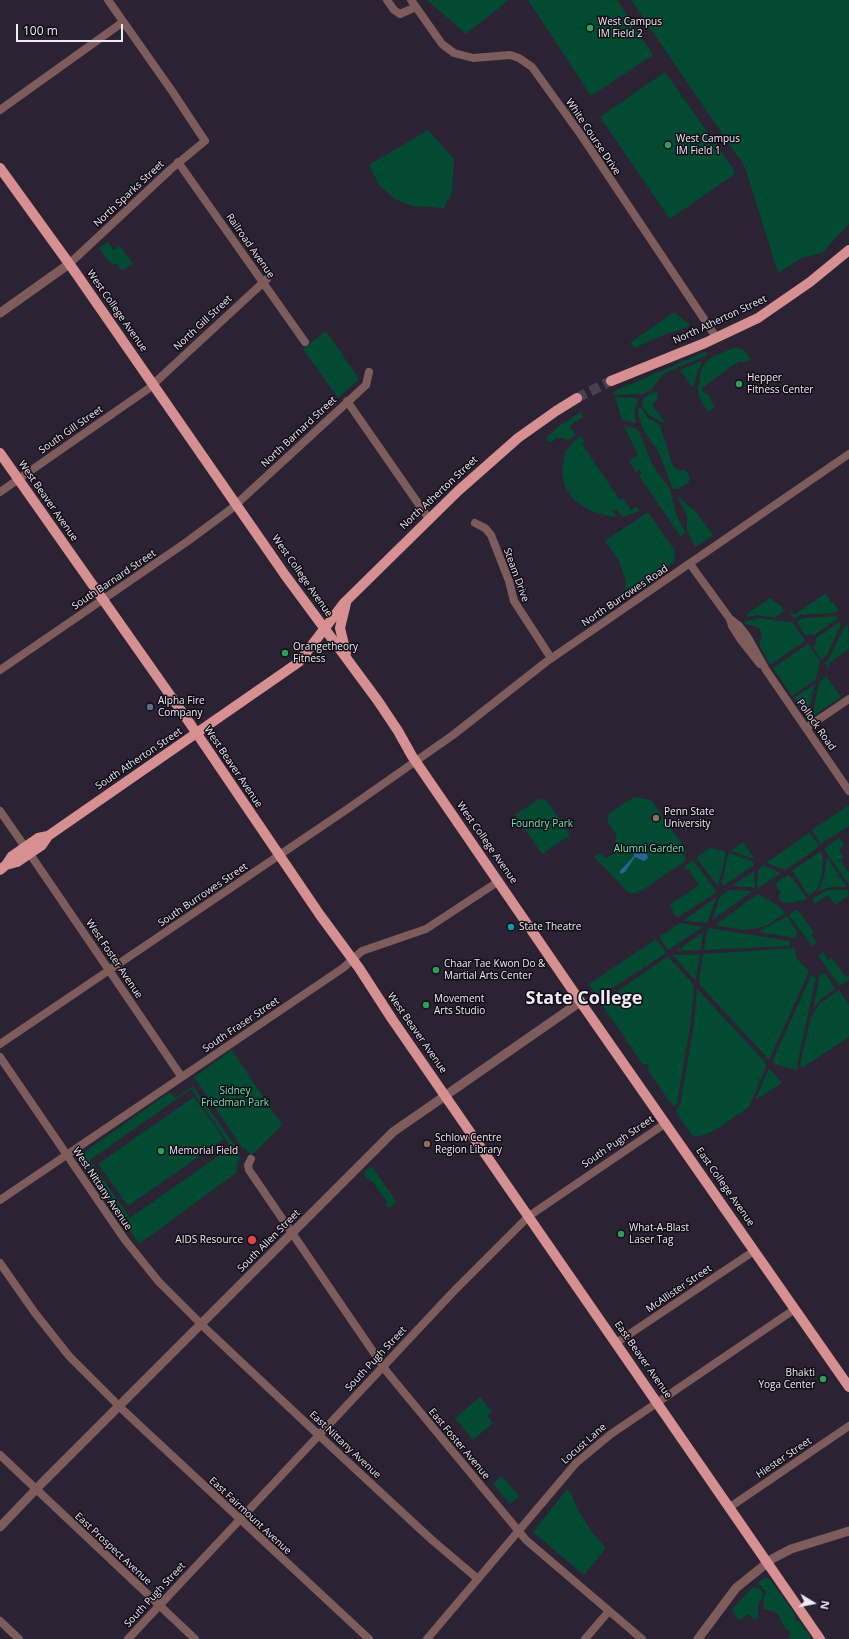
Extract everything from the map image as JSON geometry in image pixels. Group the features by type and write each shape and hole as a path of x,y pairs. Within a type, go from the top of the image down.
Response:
{"main road":[{"name":"West College Avenue","path":"0,168 237,504 327,625 350,665 398,731 416,762 499,881 580,1002"},
{"name":"North Atherton Street","path":"611,381 716,337 771,310 810,282 849,250"},
{"name":"North Atherton Street","path":"327,625 350,596 429,519 518,438 556,411 578,398"},
{"name":"West Beaver Avenue","path":"0,453 446,1095"},
{"path":"350,596 344,609 340,628 343,646 350,665"},
{"name":"South Atherton Street","path":"3,867 17,862 27,850 42,845 48,836 299,662 327,625"},
{"name":"East College Avenue","path":"580,1002 849,1387"},
{"name":"East Beaver Avenue","path":"446,1095 820,1639"}],"street":[{"path":"0,110 123,22 108,0"},
{"name":"White Course Drive","path":"387,0 394,10 400,14 414,3 442,44 454,53 473,58 510,55 519,58 532,67 581,135 716,337"},
{"name":"North Sparks Street","path":"69,264 178,162 205,141 174,93 123,22"},
{"name":"Railroad Avenue","path":"178,162 265,280 305,342"},
{"path":"0,313 69,264"},
{"name":"North Gill Street","path":"153,383 265,280"},
{"name":"North Barnard Street","path":"237,504 366,385 369,372"},
{"name":"South Gill Street","path":"0,492 153,383"},
{"path":"347,401 429,519"},
{"name":"North Burrowes Road","path":"416,762 551,658 849,454"},
{"name":"South Barnard Street","path":"0,670 188,541 237,504"},
{"name":"Steam Drive","path":"475,524 485,528 491,535 509,581 514,601 551,658"},
{"name":"Pollock Road","path":"690,564 730,619 732,626 741,640 766,670 849,791"},
{"path":"806,728 849,699"},
{"name":"South Burrowes Street","path":"0,1044 416,762"},
{"name":"West Foster Avenue","path":"0,811 182,1076"},
{"name":"South Fraser Street","path":"0,1200 337,972 358,953 426,929 499,881"},
{"name":"South Allen Street","path":"0,1527 35,1489 393,1132 580,1002"},
{"name":"West Nittany Avenue","path":"0,1057 134,1252 159,1282 201,1323"},
{"name":"South Pugh Street","path":"128,1639 318,1434 471,1273 529,1216 666,1123"},
{"path":"251,1159 248,1164 249,1170 291,1234"},
{"name":"East Foster Avenue","path":"291,1234 383,1367 519,1531 536,1550 642,1639"},
{"name":"McAllister Street","path":"616,1344 754,1251"},
{"name":"East Fairmount Avenue","path":"0,1262 55,1340 119,1406 369,1639"},
{"name":"Locust Lane","path":"427,1639 576,1463 610,1434 795,1309"},
{"name":"East Nittany Avenue","path":"201,1323 427,1535 478,1579"},
{"name":"Hiester Street","path":"730,1507 849,1426"},
{"name":"East Prospect Avenue","path":"0,1455 195,1639"},
{"path":"698,1639 736,1588 767,1562 791,1550 849,1531"},
{"path":"585,1639 609,1611"},
{"path":"0,1622 19,1639"}],"green space":[{"path":"427,0 509,0 466,34"},
{"name":"West Campus IM Field 2","path":"528,0 617,0 653,55 591,96"},
{"path":"631,0 849,0 849,224 822,253 801,258 778,273 745,167"},
{"name":"West Campus IM Field 1","path":"665,72 736,173 670,219 600,117"},
{"path":"428,130 454,159 452,192 444,208 412,206 395,199 379,185 369,165"},
{"path":"108,242 113,250 120,246 133,264 122,271 116,263 111,265 99,248"},
{"path":"674,312 689,324 689,327 658,337 635,348 630,343"},
{"path":"326,331 359,379 338,398 303,349"},
{"path":"736,347 744,350 751,360 741,361 733,365 701,389 705,394 707,393 715,407 708,412 699,397 698,390 701,370 705,363 714,356"},
{"path":"706,352 707,355 663,374 652,389 644,394 614,395 613,392"},
{"path":"701,361 702,362 697,373 694,386 692,387 680,370"},
{"path":"653,392 657,392 658,399 652,404 666,424 650,416 642,406 643,399"},
{"path":"615,397 636,398 638,400 634,413 636,423 622,420"},
{"path":"638,408 641,408 648,418 660,425 673,466 678,470 685,470 690,477 689,482 678,489 673,489 659,453 644,431 638,415"},
{"path":"581,412 583,417 569,426 576,435 567,441 564,438 555,438 554,441 547,442 548,436 559,426"},
{"path":"624,426 635,428 639,432 652,464 670,489 676,514 685,532 681,537 639,476 642,473 639,470 636,472 629,461 638,455"},
{"path":"581,436 585,442 582,444 620,500 623,498 631,510 637,506 639,511 622,517 616,509 612,511 616,517 604,515 589,510 574,500 565,487 562,471 565,452 574,441"},
{"path":"677,496 696,512 713,535 697,546 695,546 687,531 687,516"},
{"path":"648,512 675,551 674,562 626,594 625,579 619,561 605,541"},
{"path":"826,593 831,603 833,602 838,610 835,613 800,615 794,619 790,613 792,612 794,615"},
{"path":"770,598 780,605 784,611 774,618 758,615 748,617 746,615"},
{"path":"836,616 837,619 814,635 805,635 797,622 803,618"},
{"path":"760,618 793,623 805,641 770,665 759,644 762,636 760,629 752,625 746,625 744,622"},
{"path":"839,622 841,625 827,655 821,660 813,647 816,644 816,638"},
{"path":"848,625 849,649 828,664 830,667 828,668 824,663 829,659 844,627"},
{"path":"808,644 820,661 816,679 792,696 773,668"},
{"path":"828,675 827,678 841,697 812,717 819,682"},
{"path":"815,684 807,717 794,698"},
{"name":"Alumni Garden","path":"634,797 651,800 687,851 685,854 686,860 638,893 630,894 594,857 599,853 606,858 614,853 615,849 618,847 615,841 617,836 608,822 607,815"},
{"name":"Foundry Park","path":"539,799 546,800 570,835 542,854 515,815"},
{"path":"849,805 849,826 820,844 812,830"},
{"path":"809,833 819,845 786,870 766,863"},
{"path":"839,838 844,845 839,850 844,857 840,860 849,873 849,885 824,849"},
{"path":"743,842 754,858 754,859 731,851"},
{"path":"710,848 725,851 726,853 718,886 697,859 698,856"},
{"path":"821,852 823,858 822,877 817,889 809,896 792,871"},
{"path":"730,853 752,861 754,865 723,886 722,883 728,854"},
{"path":"827,857 846,887 831,887 818,891 824,877"},
{"path":"693,860 717,892 677,918 668,902 671,904 699,885 688,869 685,870 684,867"},
{"path":"763,865 781,873 758,888 758,870"},
{"path":"754,871 755,888 733,886 733,885"},
{"path":"788,875 807,898 806,899 791,903 781,902 778,896 781,892 777,889 776,884 779,880"},
{"path":"729,890 753,891 712,920 720,897"},
{"path":"827,890 848,890 849,895 835,905 828,895 815,904 812,899"},
{"path":"758,894 779,906 785,913 768,925 758,928 743,930 715,925"},
{"path":"717,897 707,923 683,921 684,920"},
{"path":"797,909 814,932 811,935 817,943 812,946 789,915"},
{"path":"787,916 797,932 795,938 758,932"},
{"path":"680,923 703,927 668,950 659,937"},
{"path":"710,928 790,941 790,946 704,950 707,930"},
{"path":"703,932 701,950 676,951"},
{"path":"656,939 665,951 665,954 597,998 589,984"},
{"path":"795,948 796,957 802,965 809,970 769,1060 700,985 699,979 703,954"},
{"path":"823,952 828,960 832,958 846,977 849,975 849,979 840,986 818,956"},
{"path":"700,954 696,978 694,979 673,955"},
{"path":"668,956 694,987 690,1028 677,1103 675,1106 672,1105 648,1071 649,1066 647,1064 643,1065 601,1003"},
{"path":"820,974 826,974 835,989 820,1000 813,1009"},
{"path":"811,976 816,977 797,1065 798,1069 796,1070 774,1064 773,1060"},
{"path":"697,989 765,1062 766,1067 749,1107 709,1134 693,1137 676,1112 680,1105 694,1025"},
{"path":"839,990 849,1005 849,1037 802,1068 800,1064 811,1017 820,1003"},
{"name":"Sidney Friedman Park","path":"232,1050 282,1125 251,1156 245,1148 243,1149 194,1077"},
{"path":"769,1068 782,1083 757,1099 756,1098"},
{"path":"193,1086 240,1153 236,1173 139,1244 79,1158 80,1155 170,1092 175,1098","holes":["191,1089 231,1147 130,1218 90,1160"]},
{"name":"Memorial Field","path":"194,1097 224,1139 128,1206 98,1164"},
{"path":"369,1167 373,1168 396,1201 390,1208 386,1206 387,1202 372,1181 370,1182 365,1176 364,1172"},
{"path":"480,1397 492,1411 487,1415 493,1423 473,1440 455,1418"},
{"path":"502,1476 519,1496 510,1504 493,1484"},
{"path":"567,1489 571,1493 578,1510 592,1532 605,1547 603,1552 584,1575 533,1532"},
{"path":"765,1577 770,1579 796,1616 794,1617 796,1621 799,1621 812,1639 788,1639 790,1637 790,1631 785,1629 778,1614 764,1609 763,1599 766,1594 762,1587 757,1584"},
{"path":"753,1587 759,1588 763,1593 762,1599 758,1604 758,1616 754,1620 749,1614 739,1620 732,1609"}],"water":[{"path":"634,847 645,848 648,858 644,861 635,857 625,872 620,874 620,871 634,856 632,851"}],"tunnel":[{"path":"577,398 611,381"}],"place":[{"name":"West Campus IM Field 2","path":"590,28"},
{"name":"West Campus IM Field 1","path":"668,145"},
{"name":"Hepper Fitness Center","path":"739,384"},
{"name":"Orangetheory Fitness","path":"285,653"},
{"name":"Alpha Fire Company","path":"150,707"},
{"name":"Penn State University","path":"656,818"},
{"name":"State Theatre","path":"511,927"},
{"name":"Chaar Tae Kwon Do & Martial Arts Center","path":"436,970"},
{"name":"Movement Arts Studio","path":"426,1005"},
{"name":"Schlow Centre Region Library","path":"427,1144"},
{"name":"Memorial Field","path":"161,1151"},
{"name":"What-A-Blast Laser Tag","path":"621,1234"},
{"name":"AIDS Resource","path":"252,1240"},
{"name":"Bhakti Yoga Center","path":"823,1379"}],"district":[{"name":"State College","path":"584,999"}]}
